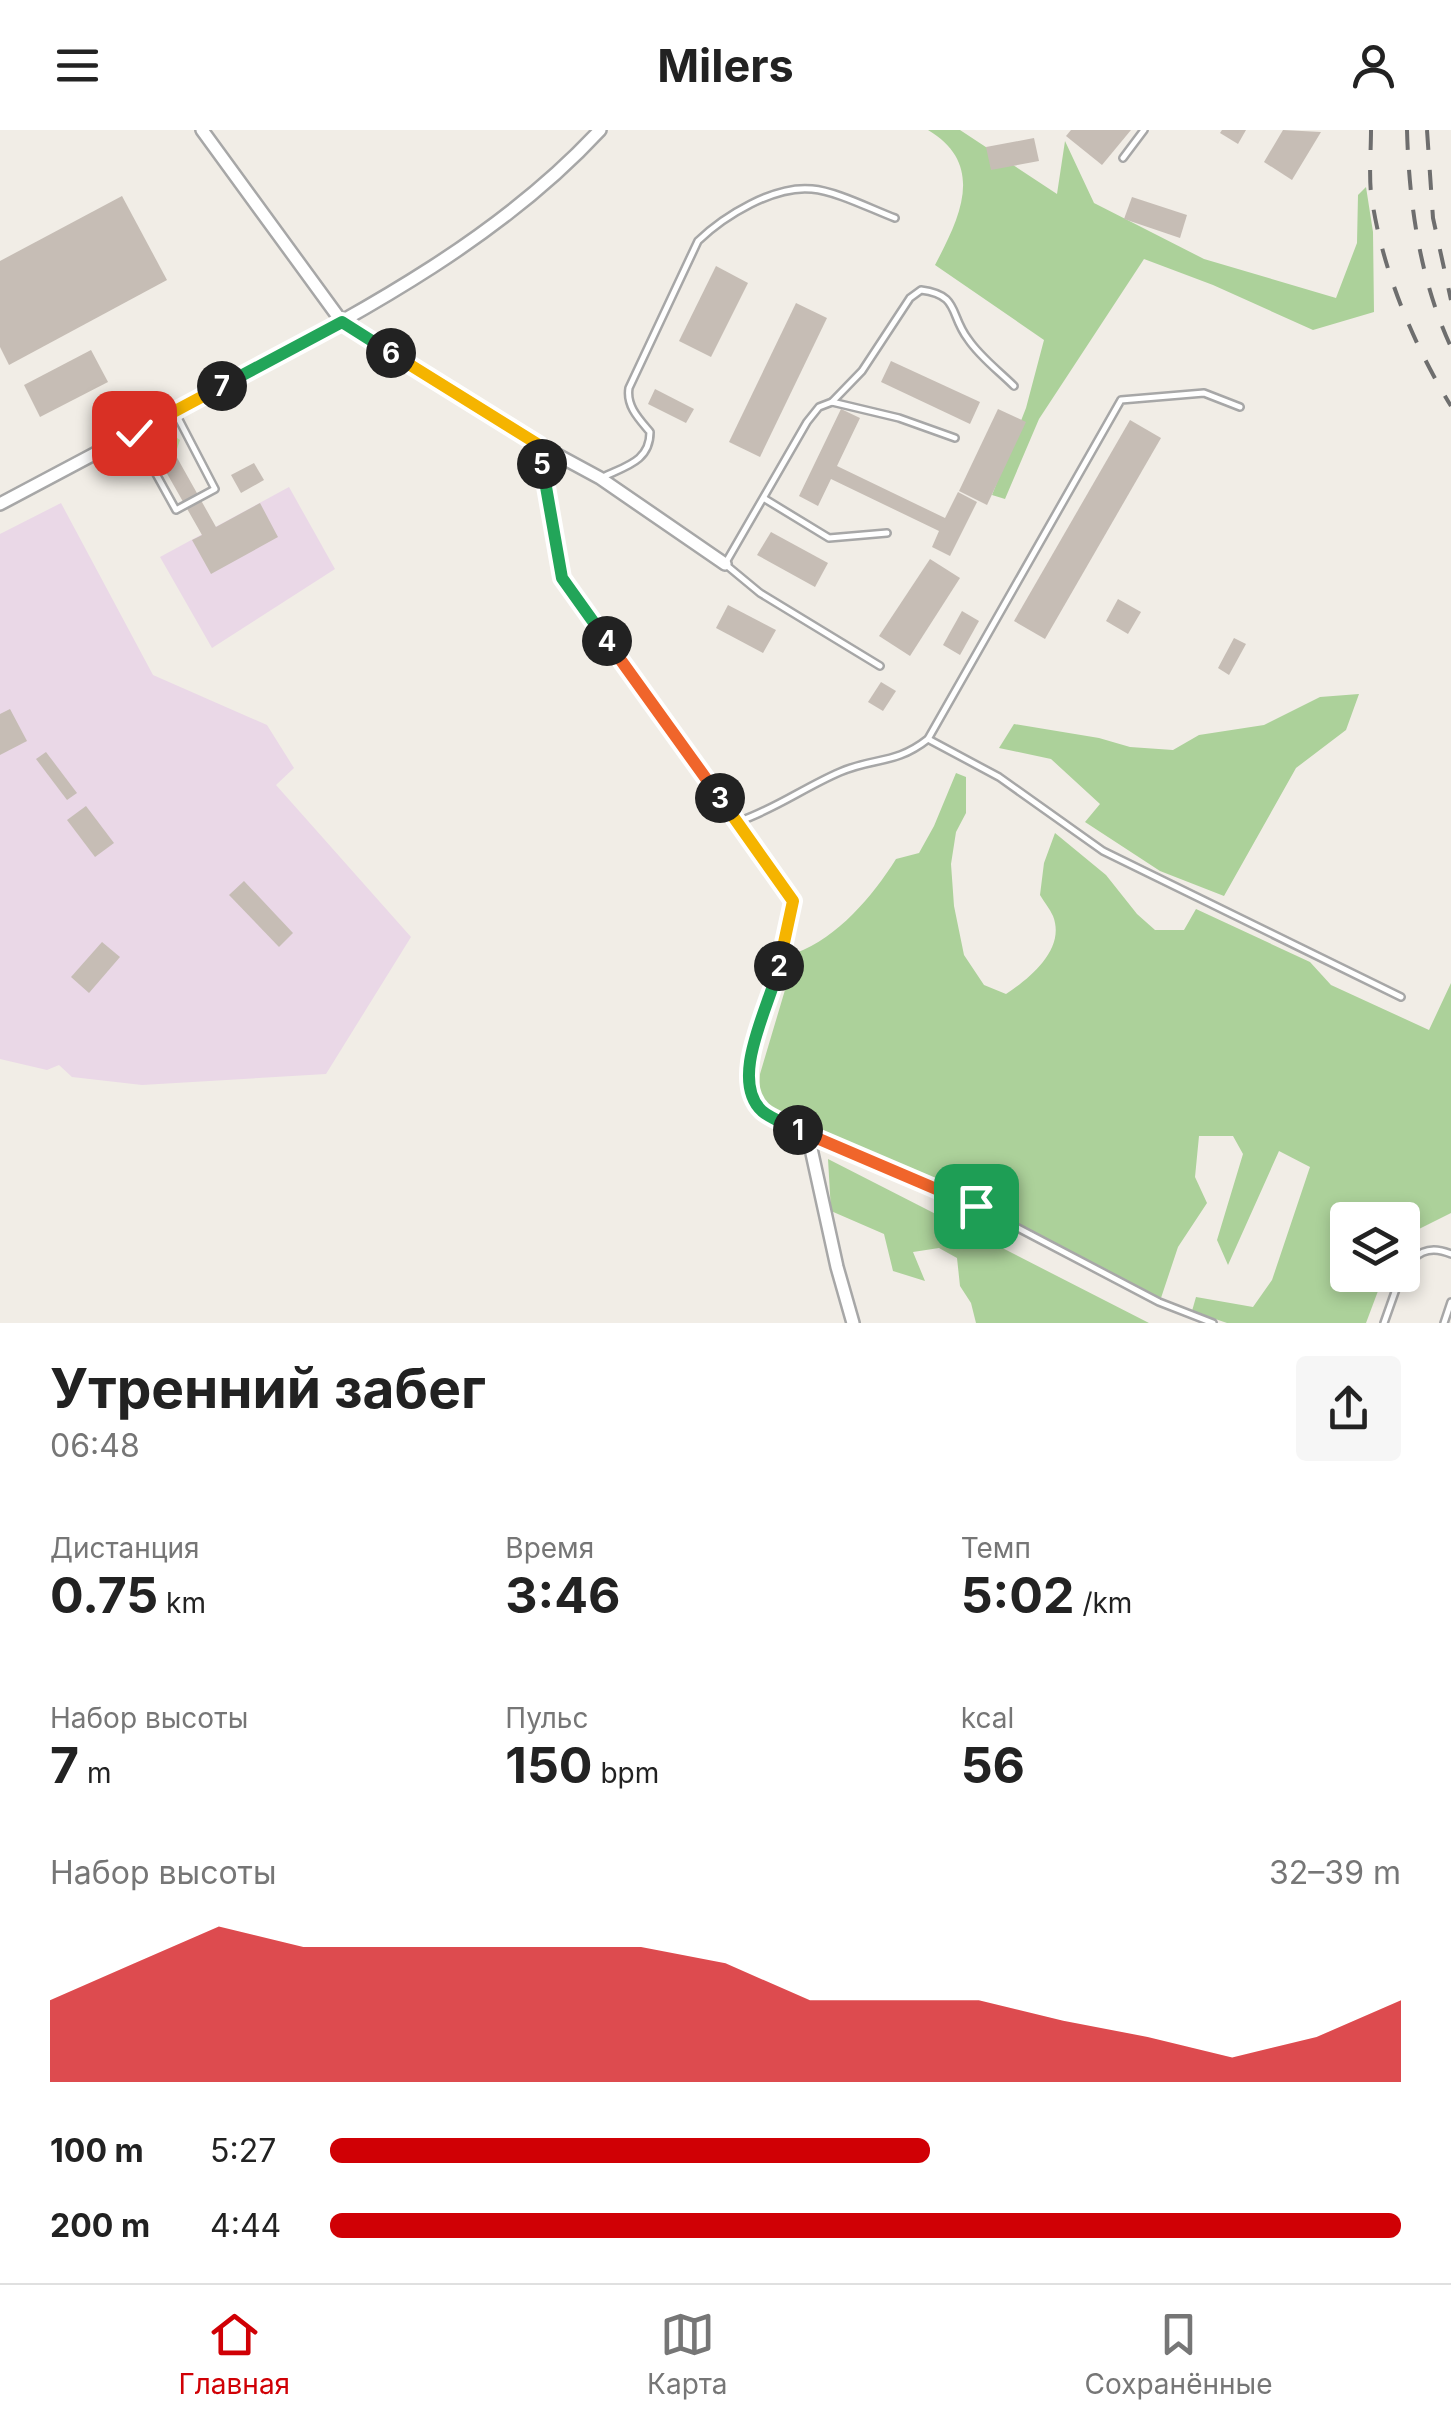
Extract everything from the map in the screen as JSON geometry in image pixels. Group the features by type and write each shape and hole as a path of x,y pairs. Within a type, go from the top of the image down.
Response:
{"street":[{"path":"202,130 342,322 539,445 600,478 724,564"},
{"path":"0,504 342,322 486,232 600,130"},
{"path":"539,445 562,578 793,901 775,982 749,1061 750,1092 763,1111 808,1135 836,1267 853,1323"}],"lane":[{"path":"1123,158 1144,130"},
{"path":"600,478 639,461 650,447 650,432 628,398 630,388 698,241 712,228 737,210 789,190 814,188 895,218"},
{"path":"880,666 760,593 724,564 807,422 862,371 910,298 921,290 940,292 952,305 966,338 1014,386"},
{"path":"737,822 772,810 842,771 911,752 928,739 1121,400 1204,392 1240,407"},
{"path":"832,402 899,418 955,438"},
{"path":"134,433 176,510 215,489 174,412"},
{"path":"765,499 829,538 887,533"},
{"path":"928,739 1000,776 1102,852 1311,950 1401,997"},
{"path":"808,1135 976,1206 1159,1302 1213,1323"},
{"path":"1420,1252 1435,1248 1451,1254"},
{"path":"1384,1323 1395,1292"},
{"path":"1444,1323 1451,1302"}],"shaded area":[{"path":"289,487 335,569 212,648 160,557"},
{"path":"61,503 153,675 267,725 294,768 276,785 411,937 326,1074 142,1085 72,1077 59,1065 47,1070 0,1059 0,534"}],"green space":[{"path":"928,130 960,130 1057,194 1065,141 1094,203 1204,259 1336,298 1357,243 1358,195 1366,187 1373,232 1374,312 1313,330 1144,259 1039,419 1005,499 992,495 1026,408 1044,340 935,265 963,193 957,159"},
{"path":"166,430 180,440 176,452 161,459 148,449 151,435"},
{"path":"1359,694 1346,730 1296,768 1224,896 1160,871 1085,822 1100,804 1051,759 999,748 1014,724 1130,747 1173,750 1199,735 1264,725 1320,697"},
{"path":"956,773 966,777 966,813 956,832 951,864 954,906 964,955 984,985 1006,994 1035,971 1055,940 1053,916 1040,895 1044,863 1055,833 1106,875 1155,930 1184,930 1196,909 1310,962 1331,985 1429,1030 1451,983 1451,1213 1420,1228 1420,1202 1330,1202 1330,1292 1378,1292 1366,1323 1227,1323 1192,1311 1196,1297 1253,1307 1272,1280 1310,1167 1279,1151 1228,1265 1217,1240 1243,1154 1233,1136 1199,1136 1195,1177 1207,1203 1178,1247 1161,1298 1058,1249 975,1203 818,1136 766,1106 759,1094 760,1074 796,953 840,926 896,859 919,853"},
{"path":"828,1159 1149,1323 976,1323 971,1303 960,1286 957,1258 939,1248 913,1252 925,1281 893,1271 884,1234 831,1211"}],"building":[{"path":"1071,130 1131,130 1102,165 1066,136"},
{"path":"1246,130 1238,144 1220,133"},
{"path":"1283,130 1321,132 1292,180 1264,162"},
{"path":"1034,138 1039,161 991,170 986,147"},
{"path":"122,196 167,280 9,365 0,347 0,261"},
{"path":"1132,197 1187,215 1180,238 1124,219"},
{"path":"716,266 748,283 711,357 679,341"},
{"path":"796,303 827,318 760,457 729,442"},
{"path":"91,350 108,382 40,417 24,385"},
{"path":"891,361 980,402 970,424 881,382"},
{"path":"655,389 694,409 686,423 648,404"},
{"path":"841,409 860,418 837,466 945,518 958,492 977,502 950,556 932,547 939,531 831,479 818,506 799,496"},
{"path":"998,409 1026,422 987,505 959,491"},
{"path":"1130,420 1161,438 1045,639 1014,621"},
{"path":"175,454 216,527 260,503 278,537 211,574 192,540 202,535 161,463"},
{"path":"254,463 264,480 241,493 231,475"},
{"path":"771,532 828,563 815,587 757,555"},
{"path":"930,559 960,578 910,656 879,636"},
{"path":"1118,599 1141,612 1128,634 1106,621"},
{"path":"728,605 776,630 763,653 716,628"},
{"path":"962,611 979,621 960,655 943,645"},
{"path":"1234,638 1246,644 1229,675 1218,668"},
{"path":"881,682 896,691 883,711 868,702"},
{"path":"10,709 27,741 0,755 0,714"},
{"path":"46,752 77,793 67,800 36,759"},
{"path":"86,806 114,843 95,857 67,820"},
{"path":"244,881 293,933 279,947 229,895"},
{"path":"102,942 120,957 89,993 71,977"}],"railway":[{"path":"1371,130 1371,193 1390,276 1423,356 1451,406"},
{"path":"1407,130 1418,241 1431,295 1451,347"},
{"path":"1427,130 1433,218 1451,300"}],"route":[{"path":"134,433 342,322 539,445 562,578 793,901 775,982 749,1061 750,1092 763,1111 808,1135 976,1206"}]}
